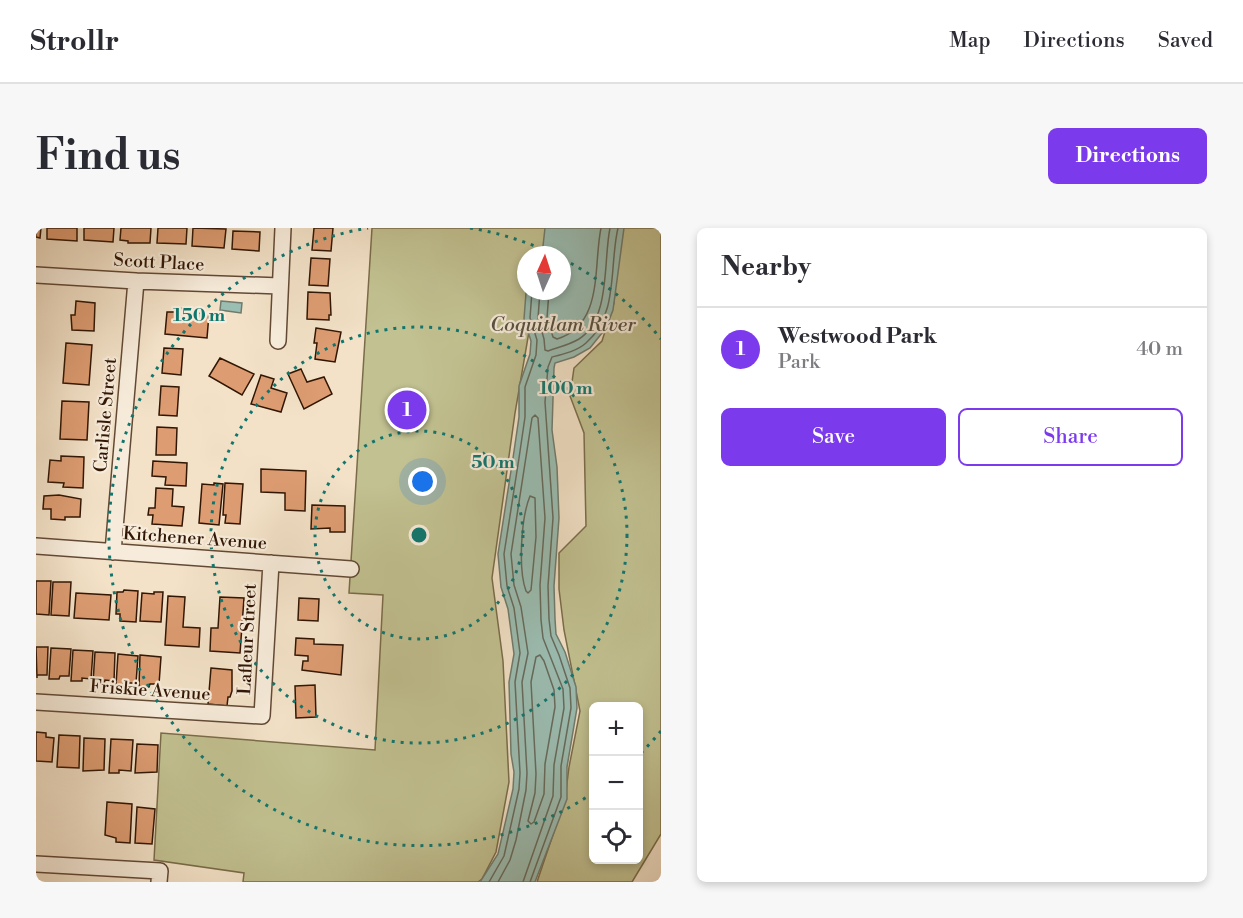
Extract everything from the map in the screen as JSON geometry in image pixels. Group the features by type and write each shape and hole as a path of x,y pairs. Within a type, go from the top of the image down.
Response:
{"street":[{"path":"278,342 283,228"},
{"name":"Scott Place","path":"36,275 280,286"},
{"name":"Carlisle Street","path":"113,552 136,281"},
{"name":"Kitchener Avenue","path":"36,546 351,569"},
{"name":"Lafleur Street","path":"262,716 271,563"},
{"name":"Friskie Avenue","path":"36,702 262,716"},
{"path":"36,864 160,876"}],"shaded area":[{"path":"372,228 547,228 544,246 517,246 517,300 534,300 515,413 492,578 503,661 509,782 496,852 482,879 478,882 243,882 244,873 154,860 161,733 375,750 383,595 349,593"},
{"path":"620,228 661,228 661,834 643,864 643,702 589,702 589,864 643,864 632,882 537,882 565,799 580,711 564,630 559,589 559,553 586,526 584,433 570,396 574,368 602,341 614,303"}],"water":[{"name":"Coquitlam River","path":"545,228 624,228 613,310 606,328 590,348 574,357 555,363 554,368 552,430 557,467 559,518 554,586 556,634 565,652 576,687 577,708 567,767 567,799 535,882 480,882 498,854 513,789 509,682 514,654 508,609 501,587 498,554 519,417 519,386 530,354 531,341 524,319 525,300 571,300 571,246 543,246"},
{"path":"221,301 242,303 241,313 220,310"}],"building":[{"path":"36,228 41,228 40,238 36,237"},
{"path":"47,228 77,228 77,241 47,239"},
{"path":"84,228 114,228 113,242 84,240"},
{"path":"121,228 151,228 150,243 128,243 128,241 120,240"},
{"path":"158,228 187,228 186,244 157,243"},
{"path":"193,228 226,229 224,248 192,246"},
{"path":"314,228 333,228 331,251 312,250"},
{"path":"233,231 260,232 259,251 232,249"},
{"path":"311,258 330,259 328,286 309,285"},
{"path":"308,292 330,293 331,315 329,315 329,320 307,319"},
{"path":"76,301 95,303 94,331 72,330 71,315 75,315"},
{"path":"178,308 198,310 198,313 209,314 207,338 165,334 167,312 178,312"},
{"path":"316,328 341,332 335,362 315,359"},
{"path":"66,343 92,345 89,385 63,383"},
{"path":"164,348 183,349 181,375 162,373"},
{"path":"220,358 254,374 242,395 209,376"},
{"path":"301,369 307,382 324,377 332,394 304,409 288,374"},
{"path":"261,375 274,379 271,388 287,393 281,412 251,404"},
{"path":"161,386 179,387 177,416 159,415"},
{"path":"62,401 89,402 87,440 60,439"},
{"path":"157,427 177,428 176,455 156,455"},
{"path":"61,456 84,457 83,488 63,487 64,483 48,482 50,460 61,461"},
{"path":"153,461 187,463 186,486 165,485 166,477 152,476"},
{"path":"261,469 306,471 305,511 285,510 285,493 261,492"},
{"path":"214,483 223,484 219,525 199,523 202,484 214,485"},
{"path":"225,483 243,484 240,524 225,523 226,515 223,515"},
{"path":"156,488 173,489 172,506 184,507 182,526 152,524 153,515 148,515 149,508 155,508"},
{"path":"59,495 81,499 80,517 65,517 65,520 51,519 51,509 43,509 44,496"},
{"path":"312,505 345,506 345,532 330,532 330,528 311,529"},
{"path":"36,581 51,581 49,615 36,614"},
{"path":"53,582 71,582 69,616 51,615"},
{"path":"138,591 136,622 120,621 120,614 116,614 117,592"},
{"path":"154,592 163,592 161,622 140,621 142,593 154,594"},
{"path":"76,593 111,595 109,620 74,618"},
{"path":"168,596 185,597 183,627 200,628 199,647 165,645"},
{"path":"220,597 244,598 240,653 210,651 211,628 218,628"},
{"path":"299,598 319,599 318,621 298,620"},
{"path":"296,638 314,639 314,644 343,645 341,675 302,670 303,661 308,661 308,656 295,655"},
{"path":"36,647 48,647 47,675 37,675 37,678"},
{"path":"51,648 71,649 69,676 49,679"},
{"path":"73,650 93,651 91,679 82,678 82,681 71,681"},
{"path":"95,652 115,653 114,681 105,680 104,684 93,683"},
{"path":"118,654 138,656 136,683 127,683 127,686 116,685"},
{"path":"140,655 161,657 159,684 150,684 149,687 139,686"},
{"path":"211,668 232,670 232,691 228,697 227,706 208,704"},
{"path":"315,685 316,717 296,718 295,686"},
{"path":"36,732 46,733 46,737 54,738 52,762 36,761"},
{"path":"59,735 80,736 79,768 57,767"},
{"path":"84,738 105,739 104,770 83,771"},
{"path":"111,739 133,740 131,771 119,770 119,773 109,773"},
{"path":"137,744 158,745 157,772 135,773"},
{"path":"107,802 132,804 130,843 116,842 116,838 105,835"},
{"path":"137,807 155,809 152,844 135,843"}],"place":[{"name":"Westwood Park","path":"407,410"}]}
